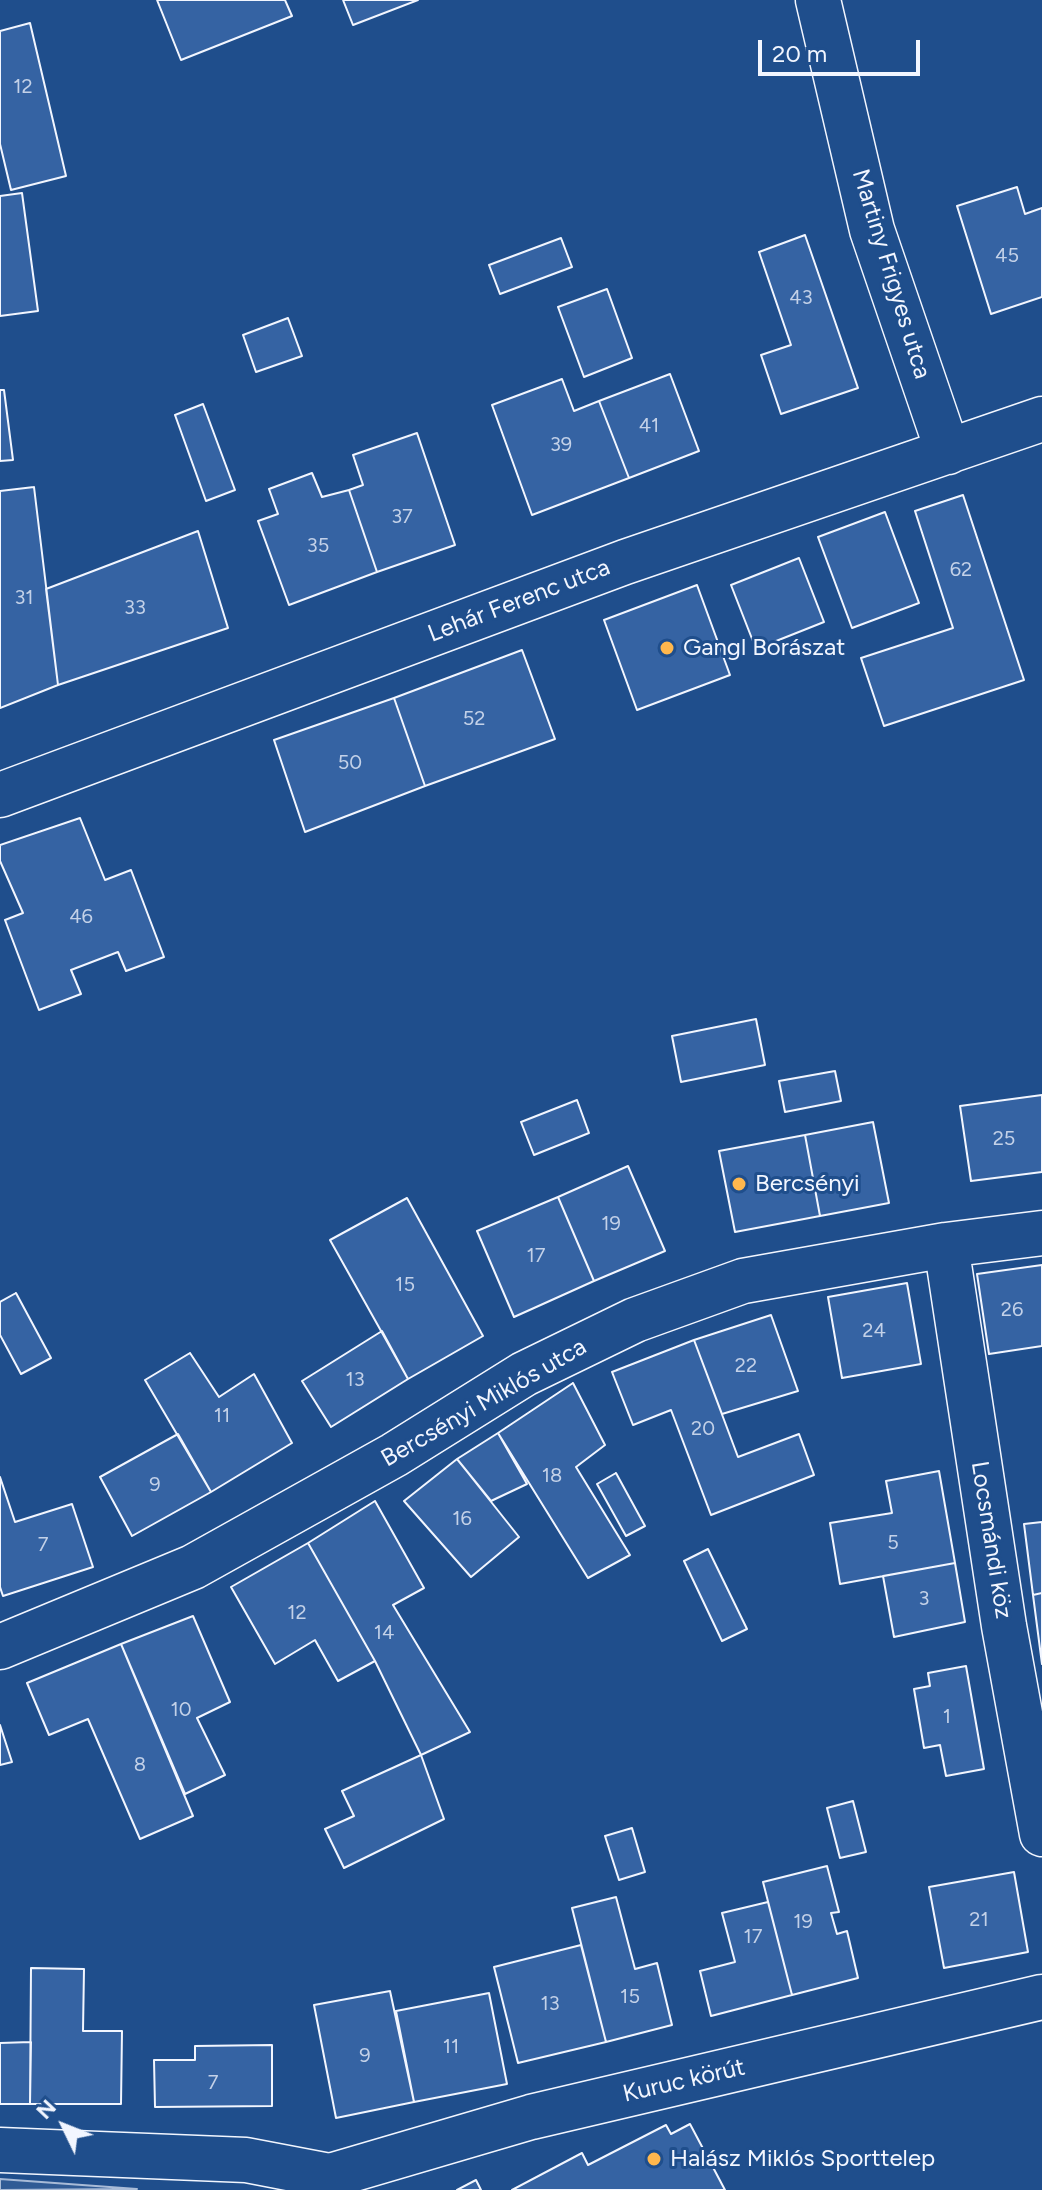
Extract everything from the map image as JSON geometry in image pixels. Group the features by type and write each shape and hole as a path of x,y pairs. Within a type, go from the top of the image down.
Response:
{"street":[{"name":"Martiny Frigyes utca","path":"818,0 872,230 948,452"},
{"name":"Lehár Ferenc utca","path":"0,795 625,562 1042,419"},
{"name":"Bercsényi Miklós utca","path":"0,1647 193,1567 394,1455 524,1374 635,1320 743,1281 946,1245 1042,1233"},
{"name":"Locsmándi köz","path":"946,1245 1004,1626 1042,1834"},
{"name":"Kuruc körút","path":"0,2150 246,2160 320,2183 531,2117 1042,1997"}],"shaded area":[{"path":"0,2179 137,2189 0,2190"}],"building":[{"path":"157,0 285,0 292,16 181,60"},
{"path":"343,0 418,0 353,25"},
{"path":"30,23 66,176 11,190 0,144 0,31"},
{"path":"1017,187 1025,214 1042,208 1042,297 991,314 957,206"},
{"path":"22,193 38,311 0,316 0,196"},
{"path":"805,235 858,388 781,414 761,355 791,345 759,252"},
{"path":"561,238 572,267 500,294 489,265"},
{"path":"607,289 632,358 584,377 558,307"},
{"path":"288,318 302,356 256,372 243,335"},
{"path":"670,374 699,451 629,478 599,401"},
{"path":"562,379 574,411 599,401 629,478 532,515 492,405"},
{"path":"0,390 4,390 13,460 0,461"},
{"path":"203,404 235,490 206,501 175,415"},
{"path":"417,433 455,545 377,572 349,490 363,485 353,455"},
{"path":"312,473 322,497 349,490 377,572 289,605 258,521 278,514 269,489"},
{"path":"34,487 58,685 0,708 0,491"},
{"path":"963,495 1024,680 884,726 861,658 953,628 915,511"},
{"path":"885,512 919,603 852,628 818,537"},
{"path":"198,531 228,628 58,685 46,589"},
{"path":"799,558 824,622 756,649 731,585"},
{"name":"Gangl Borászat","path":"697,585 730,675 637,710 604,620"},
{"path":"522,650 555,739 425,786 394,698"},
{"path":"394,698 425,786 305,832 274,740"},
{"path":"80,818 105,880 131,870 164,957 126,971 118,952 71,970 81,994 39,1010 5,920 23,913 0,861 0,845"},
{"path":"756,1019 765,1065 681,1082 672,1036"},
{"path":"835,1071 841,1101 785,1112 779,1081"},
{"path":"1042,1095 1042,1172 971,1181 960,1106"},
{"path":"577,1100 589,1133 534,1155 521,1122"},
{"path":"873,1122 889,1203 820,1216 805,1135"},
{"path":"805,1135 820,1216 735,1232 719,1151"},
{"path":"628,1166 665,1251 594,1281 558,1197"},
{"path":"558,1197 594,1281 514,1317 477,1231"},
{"path":"407,1198 483,1336 408,1379 330,1240"},
{"path":"1042,1265 1042,1346 989,1354 977,1274"},
{"path":"907,1283 921,1364 842,1378 828,1297"},
{"path":"16,1293 51,1358 21,1374 0,1335 0,1302"},
{"path":"771,1315 798,1391 722,1414 694,1340"},
{"path":"382,1331 408,1379 331,1427 302,1381"},
{"path":"694,1340 738,1457 799,1434 814,1475 711,1515 671,1410 633,1425 612,1372"},
{"path":"190,1353 219,1397 254,1374 292,1443 211,1492 145,1380"},
{"path":"573,1383 605,1445 576,1467 630,1555 588,1578 498,1433"},
{"path":"498,1433 527,1484 491,1501 457,1459"},
{"path":"178,1434 211,1492 132,1536 100,1477"},
{"path":"457,1459 519,1537 471,1577 404,1501"},
{"path":"939,1471 955,1563 840,1584 830,1523 892,1513 886,1481"},
{"path":"616,1473 645,1526 626,1536 597,1484"},
{"path":"0,1477 15,1522 72,1504 93,1567 3,1596 0,1587"},
{"path":"375,1501 424,1588 393,1605 470,1732 421,1755 375,1661 308,1543"},
{"path":"1042,1522 1042,1593 1033,1595 1024,1524"},
{"path":"308,1543 375,1661 338,1681 315,1640 275,1664 231,1587"},
{"path":"708,1549 747,1629 722,1641 684,1561"},
{"path":"955,1563 965,1622 894,1637 883,1576"},
{"path":"1042,1593 1042,1664 1033,1595"},
{"path":"193,1616 230,1702 197,1718 225,1775 185,1794 121,1644"},
{"path":"121,1644 193,1816 140,1839 88,1719 49,1735 27,1683"},
{"path":"966,1666 984,1769 946,1776 940,1745 924,1748 914,1689 930,1686 928,1673"},
{"path":"0,1725 12,1762 0,1765"},
{"path":"421,1755 444,1819 344,1868 325,1829 354,1816 342,1791"},
{"path":"853,1801 866,1852 840,1858 827,1808"},
{"path":"632,1828 645,1872 619,1880 605,1836"},
{"path":"827,1866 839,1912 831,1913 837,1934 847,1931 858,1978 792,1995 763,1882"},
{"path":"1014,1872 1028,1952 944,1968 929,1887"},
{"path":"616,1897 635,1969 657,1963 672,2025 606,2042 572,1908"},
{"path":"768,1902 792,1995 711,2016 700,1971 735,1962 722,1913"},
{"path":"581,1945 606,2042 518,2063 494,1967"},
{"path":"31,1968 84,1969 83,2031 122,2031 121,2104 30,2104"},
{"path":"390,1991 414,2102 336,2118 314,2005"},
{"path":"489,1993 507,2084 414,2102 396,2011"},
{"path":"31,2042 30,2104 0,2104 0,2043"},
{"path":"272,2045 272,2106 155,2107 154,2060 195,2060 195,2046"},
{"name":"Halász Miklós Sporttelep","path":"690,2124 725,2190 512,2190 582,2153 588,2165 666,2125 671,2134"},
{"path":"476,2180 481,2190 457,2190"}],"place":[{"name":"Gangl Borászat","path":"667,648"},
{"name":"Bercsényi","path":"739,1184"},
{"name":"Halász Miklós Sporttelep","path":"654,2159"}]}
